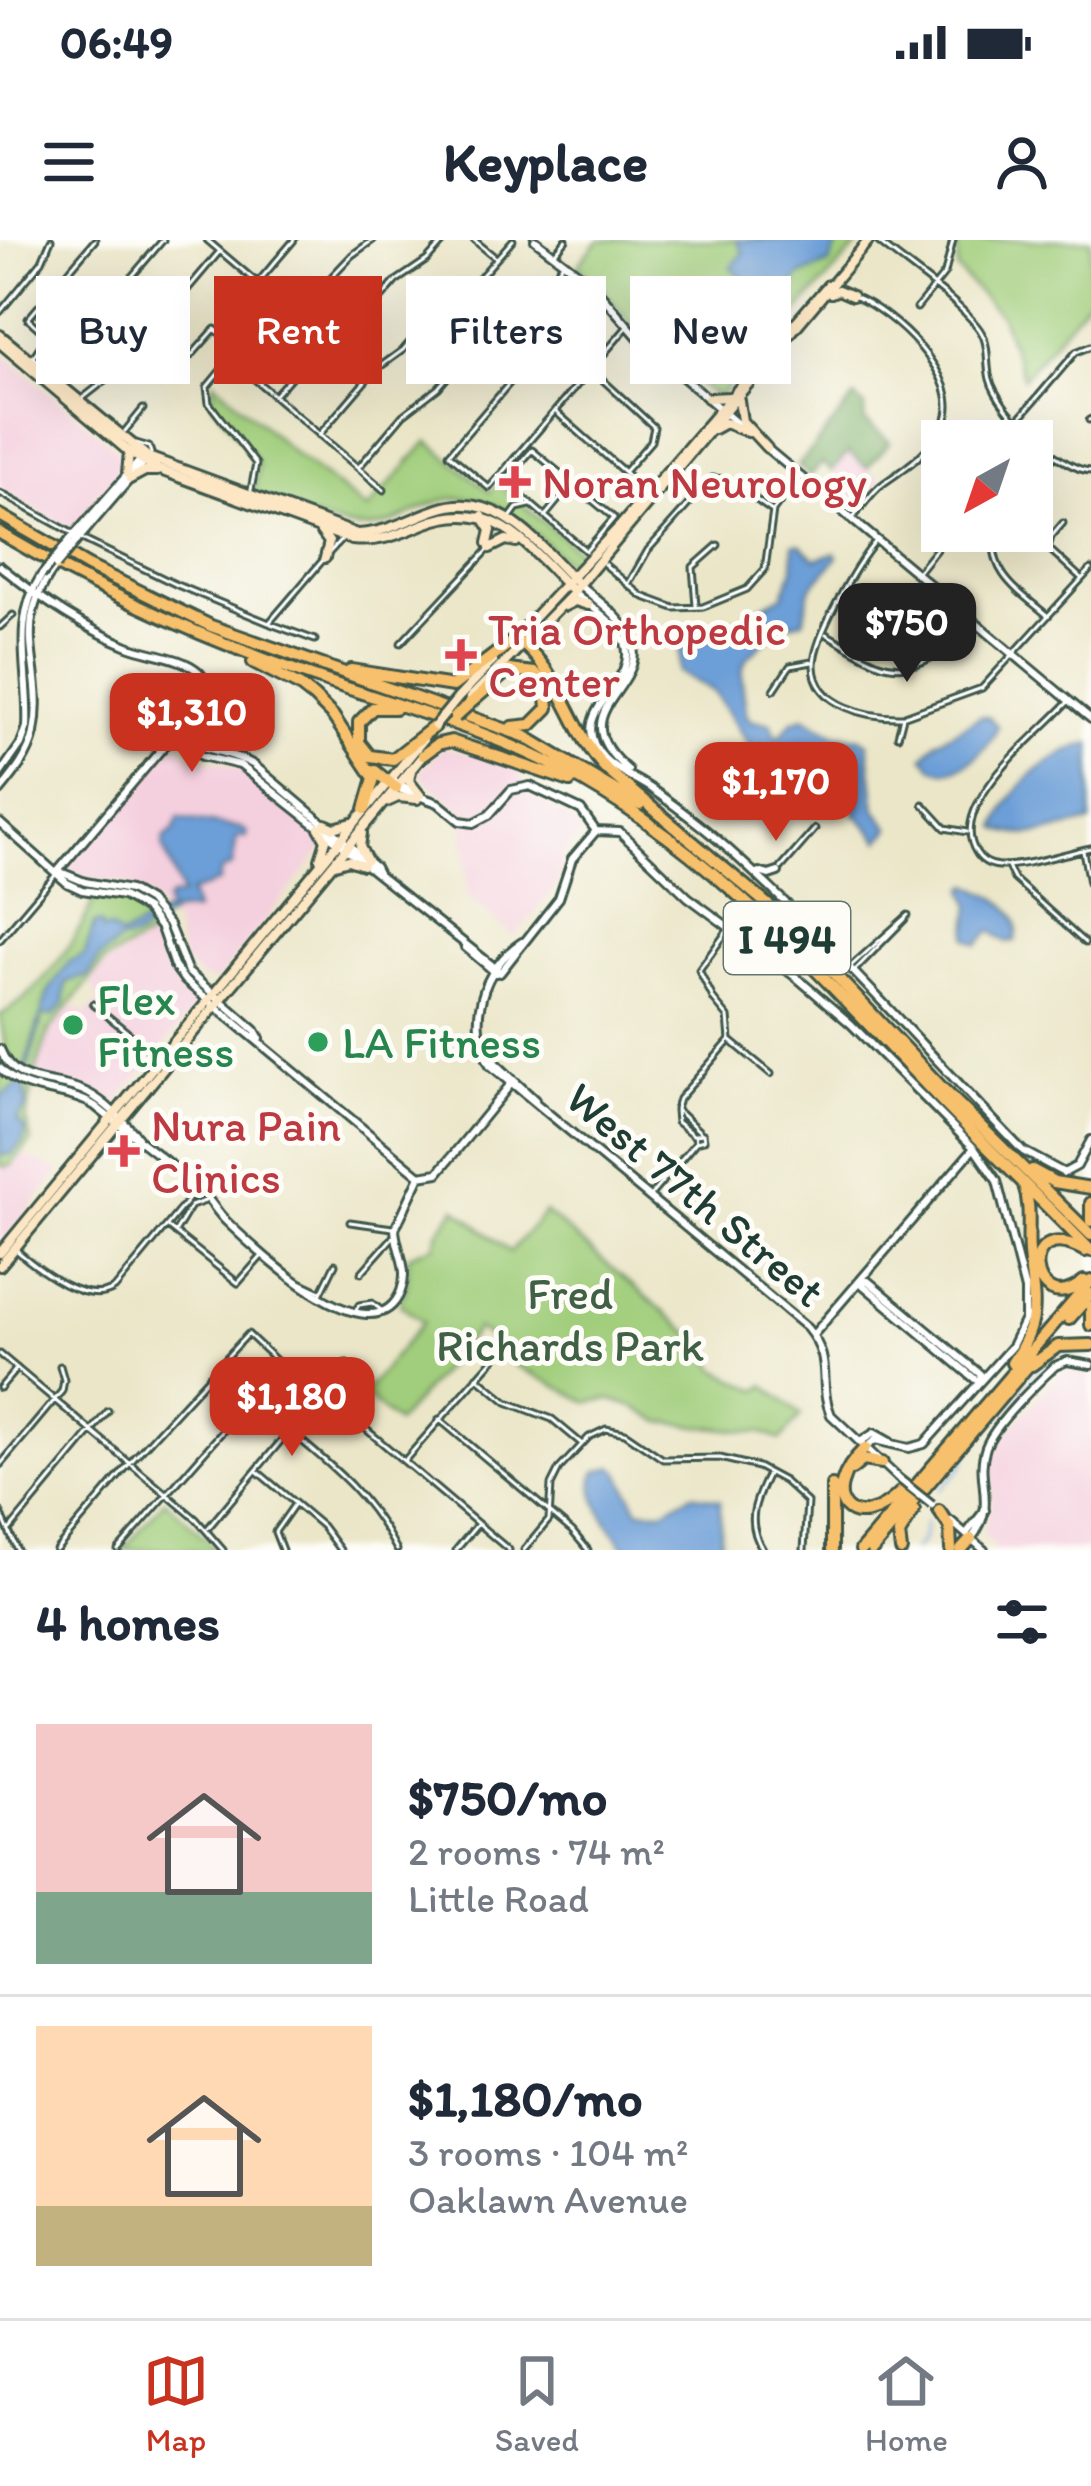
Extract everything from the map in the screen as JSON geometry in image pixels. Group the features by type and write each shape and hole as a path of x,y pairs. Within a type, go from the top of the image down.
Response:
{"highway":[{"name":"I 494","path":"0,515 88,566 211,626 524,736 558,753 692,841 786,922 1003,1150 1091,1235"},
{"name":"I 494","path":"0,533 68,572 197,633 327,682 462,711 610,796 677,842 763,913 1091,1252"},
{"path":"197,633 300,686 328,710 375,781 366,816"},
{"path":"299,659 449,687 516,642 558,683 595,757 692,841"},
{"path":"440,728 389,760 367,754 357,734 361,719 377,707 462,711 523,728 543,716 549,695 538,675 514,669 462,711"},
{"path":"423,755 438,743 451,741 610,796"},
{"path":"363,760 393,783"},
{"path":"1003,1150 1054,1182 1091,1188"},
{"path":"975,1415 1033,1326 1036,1302 1024,1183"},
{"path":"1091,1203 1091,1221"},
{"path":"1091,1252 1058,1241 1041,1251 1036,1269 1046,1286 1059,1292 1091,1278"},
{"path":"861,1550 1091,1278"},
{"path":"872,1550 1091,1294"},
{"path":"1091,1307 1091,1325"},
{"path":"1012,1383 1053,1347 1091,1345"},
{"path":"901,1550 902,1528 971,1432"},
{"path":"862,1445 843,1474 838,1492 857,1513 878,1511 956,1438"},
{"path":"832,1550 832,1485 862,1445"},
{"path":"838,1492 859,1462 882,1463"},
{"path":"935,1508 950,1526 955,1550"},
{"path":"955,1550 969,1537"}],"main road":[{"path":"791,326 873,240"},
{"path":"838,276 852,296"},
{"path":"791,336 838,276"},
{"path":"817,306 835,290 852,296"},
{"path":"0,339 162,471"},
{"path":"27,357 128,451 319,529 345,535 382,540 446,516 481,515 505,525 547,567 573,585"},
{"path":"692,452 740,384"},
{"path":"0,1252 116,1120 319,865 343,844 440,728 462,711 516,642 573,585 750,384"},
{"path":"743,392 739,415 767,448"},
{"path":"708,398 730,396"},
{"path":"560,565 573,568 600,561 651,495 725,423 748,433"},
{"path":"128,451 129,477 162,471 345,535 374,533 442,507 485,507 560,565 573,585"},
{"path":"481,515 491,530 489,545 506,540 522,544"},
{"path":"319,529 329,542 325,558"},
{"path":"550,610 589,600 590,566"},
{"path":"547,567 553,580 550,610"},
{"path":"380,806 393,783 412,768 440,728 462,711"},
{"path":"412,768 409,781 420,797"},
{"path":"319,865 326,844 322,826 353,823 398,796 420,797"},
{"path":"331,866 348,860 365,862 360,847 366,816"},
{"path":"116,1120 160,1059 331,866 353,823"},
{"path":"0,1266 10,1243"}],"street":[{"path":"36,363 27,357 47,336 28,319 95,240"},
{"path":"132,276 163,240"},
{"path":"207,240 249,276"},
{"path":"263,276 294,240"},
{"path":"331,276 373,240"},
{"path":"382,297 445,240"},
{"path":"474,240 496,259"},
{"path":"482,276 513,240"},
{"path":"535,240 599,292 627,327 722,411 1091,719"},
{"path":"555,253 566,240"},
{"path":"873,240 981,331 988,346 991,381 1018,420 1076,352 1091,346"},
{"path":"917,308 948,266 953,240"},
{"path":"0,311 51,243"},
{"path":"82,399 120,369 220,251"},
{"path":"565,261 544,289 548,329 539,350 449,454 489,488 578,384"},
{"path":"851,519 880,486 906,469 940,430 947,413 936,369 925,349 870,303 852,296"},
{"path":"606,352 627,327"},
{"path":"191,356 214,330"},
{"path":"320,435 374,370 406,347"},
{"path":"214,376 207,397 256,464 248,500"},
{"path":"606,383 654,427 651,441 625,471"},
{"path":"0,774 27,727 22,631 34,592 144,456 65,384"},
{"path":"260,384 384,490"},
{"path":"274,396 284,384"},
{"path":"358,468 403,415 441,384"},
{"path":"123,433 143,410"},
{"path":"555,411 651,495"},
{"path":"532,450 614,518 586,551 532,505 505,482 532,450"},
{"path":"1053,458 1091,471"},
{"path":"628,585 647,550 717,475 772,511"},
{"path":"600,561 663,606 696,608 758,581 766,562 772,511 799,475"},
{"path":"0,493 75,539 315,640"},
{"path":"401,643 505,525 517,508 517,493"},
{"path":"545,516 560,498"},
{"path":"517,508 532,505"},
{"path":"1064,523 1048,548 1082,579"},
{"path":"269,623 345,535"},
{"path":"876,540 857,563 814,662 818,682 832,698 866,714 903,717 982,688 1091,569"},
{"path":"696,608 693,567 718,545"},
{"path":"917,574 934,552"},
{"path":"994,552 1000,571 1050,617"},
{"path":"0,566 115,640 196,670 206,689 184,727 190,744"},
{"path":"573,585 625,642 626,665 617,686 595,712 594,740 608,761 761,874 778,872"},
{"path":"845,589 863,597"},
{"path":"0,791 25,758 34,734 29,630 34,592"},
{"path":"0,627 13,615"},
{"path":"824,634 884,665 910,664 948,649 974,621"},
{"path":"909,629 910,664"},
{"path":"774,690 790,666 814,662"},
{"path":"1069,700 1010,759 974,810 969,832 984,862 1007,865 1091,848"},
{"path":"0,940 191,715"},
{"path":"898,736 903,717"},
{"path":"174,735 247,760 497,971"},
{"path":"174,735 202,756 240,765 322,826"},
{"path":"393,783 473,823 489,815 511,790 530,786 581,810 596,831"},
{"path":"923,805 945,828 969,832"},
{"path":"0,823 75,887 123,896 157,915 184,967 214,1000 420,1176 438,1173 514,1083"},
{"path":"767,884 815,829"},
{"path":"596,831 620,832 688,898 808,986 851,1024 974,1148 1001,1190 1027,1300 1018,1338 924,1444 909,1448 874,1433 862,1445"},
{"path":"488,982 559,898 572,859 596,831"},
{"path":"1083,850 1090,883"},
{"path":"737,856 1023,1151 1054,1170 1065,1169 1079,1161 1091,1140"},
{"path":"1007,865 1014,879 1085,943"},
{"path":"850,971 908,915 850,971"},
{"path":"650,1196 697,1137 677,1122 680,1099 730,1040 728,1017 699,970 729,929"},
{"path":"481,960 499,959 522,942"},
{"path":"497,971 509,952"},
{"path":"481,960 488,982"},
{"name":"West 77th Street","path":"497,971 482,1001 486,1042 494,1062 514,1083"},
{"name":"West 77th Street","path":"488,982 478,1004 484,1054 813,1335 825,1360 828,1409 898,1478 984,1550"},
{"path":"93,1004 160,1059"},
{"path":"730,1040 771,1074"},
{"path":"0,1049 19,1079"},
{"path":"0,1068 81,1099 116,1120 198,1188 224,1220 301,1285 355,1314 382,1312 394,1302 403,1283 404,1259 395,1232"},
{"path":"813,1335 974,1148"},
{"path":"1079,1161 1090,1168"},
{"path":"361,1273 395,1232 420,1176"},
{"path":"10,1243 45,1272 101,1296 115,1288 198,1188"},
{"path":"174,1232 191,1206 205,1201"},
{"path":"350,1222 395,1232"},
{"path":"167,1226 238,1283 261,1257"},
{"path":"321,1294 335,1264"},
{"path":"861,1280 981,1380"},
{"path":"56,1550 248,1334 281,1365 118,1550"},
{"path":"404,1461 499,1353"},
{"path":"0,1354 207,1529 224,1550"},
{"path":"969,1537 986,1510 984,1455 992,1436 1055,1366 1066,1361 1091,1365"},
{"path":"207,1529 346,1363"},
{"path":"0,1466 64,1385 60,1366"},
{"path":"0,1388 16,1368"},
{"path":"475,1376 507,1402 562,1425 582,1444"},
{"path":"322,1392 509,1550"},
{"path":"10,1529 108,1411"},
{"path":"439,1420 588,1550"},
{"path":"524,1550 549,1520 551,1485 559,1469 594,1433 613,1429 663,1459 733,1460 769,1472 807,1502 804,1550"},
{"path":"290,1431 359,1490 398,1550"},
{"path":"256,1471 322,1526 340,1550"},
{"path":"763,1550 753,1530 752,1513 769,1472"},
{"path":"282,1550 275,1536 277,1527 295,1503"},
{"path":"0,1511 16,1550"},
{"path":"456,1550 478,1524"}],"shaded area":[{"path":"0,351 124,455 124,467 101,494 94,489 98,497 73,527 0,490"},
{"path":"848,452 881,480 853,513 825,490 837,475 832,471"},
{"path":"174,743 198,760 222,762 246,772 324,840 323,849 216,981 201,978 183,962 174,922 150,898 124,882 85,880 65,870"},
{"path":"443,747 515,765 528,794 583,831 565,854 558,884 514,937 468,896 463,813 419,774"},
{"path":"161,932 172,966 199,1003 114,1106 92,1093 35,1077 50,1034 62,1016 73,1006 86,1014 100,999 91,986 95,977 109,963"},
{"path":"24,1155 60,1171 0,1244 0,1165 13,1166"},
{"path":"1063,1369 1091,1372 1091,1550 997,1550 983,1533 992,1504 997,1444"}],"green space":[{"path":"599,240 863,240 791,319 791,276 630,276 630,323 606,293 606,276 590,276 578,265"},
{"path":"958,240 1091,240 1091,296 1023,378 1001,316 957,270"},
{"path":"214,381 297,456 367,510 428,441 490,492 498,484 584,556 570,564 504,510 471,499 432,504 387,525 356,528 254,493 258,463 212,401"},
{"path":"699,384 731,384 720,396"},
{"path":"855,397 865,406 864,420 890,442 867,468 848,452 832,471 822,463 810,476 798,466"},
{"path":"96,894 133,904 158,932 105,961 49,1031 26,1120 31,1142 11,1165 3,1167 0,1062 6,1056 0,1015 30,993 57,962"},
{"name":"Fred Richards Park","path":"456,1208 510,1252 545,1212 699,1341 717,1370 759,1391 765,1385 801,1415 781,1440 763,1433 661,1422 609,1399 588,1402 513,1364 512,1352 477,1329 397,1423 363,1394 423,1322 400,1304 407,1287 409,1255 435,1245"},
{"path":"165,1500 217,1550 123,1550"}],"water":[{"path":"736,240 839,240 830,263 799,276 791,289 791,276 741,276 731,267 743,253"},
{"path":"794,544 815,559 835,553 838,557 810,589 803,621 778,626 746,660 742,679 746,715 752,721 770,723 778,738 793,721 805,717 837,735 868,743 876,810 890,828 880,841 854,812 857,794 852,784 844,779 814,781 776,769 748,744 714,692 679,672 680,646 783,595 793,569"},
{"path":"981,716 998,727 983,750 953,769 933,768 924,757 936,742"},
{"path":"1091,743 1091,822 1031,834 997,828 1011,798 1033,774 1060,755"},
{"path":"179,818 240,828 247,832 246,838 237,837 232,866 221,871 219,882 190,893 195,911 175,912 133,939 120,941 99,958 88,976 66,982 64,1004 53,1016 43,1015 29,1060 27,1106 17,1120 25,1130 23,1141 12,1154 0,1155 0,1097 20,1083 48,992 69,962 85,954 94,924 121,937 169,910 170,897 182,895 163,846"},
{"path":"969,885 1012,912 1015,941 1007,942 991,931 978,944 967,938 971,905 965,889"},
{"path":"612,1467 619,1471 638,1510 663,1511 692,1494 720,1500 721,1550 627,1550 594,1490 597,1471"}],"waterway":[{"path":"1057,1354 1079,1350 1091,1354"},
{"path":"940,1489 1044,1363"},
{"path":"914,1550 923,1539 925,1523"}],"place":[{"name":"Noran Neurology","path":"515,482"},
{"name":"Tria Orthopedic Center","path":"461,655"},
{"name":"Flex Fitness","path":"73,1025"},
{"name":"LA Fitness","path":"318,1042"},
{"name":"Nura Pain Clinics","path":"124,1151"}]}
